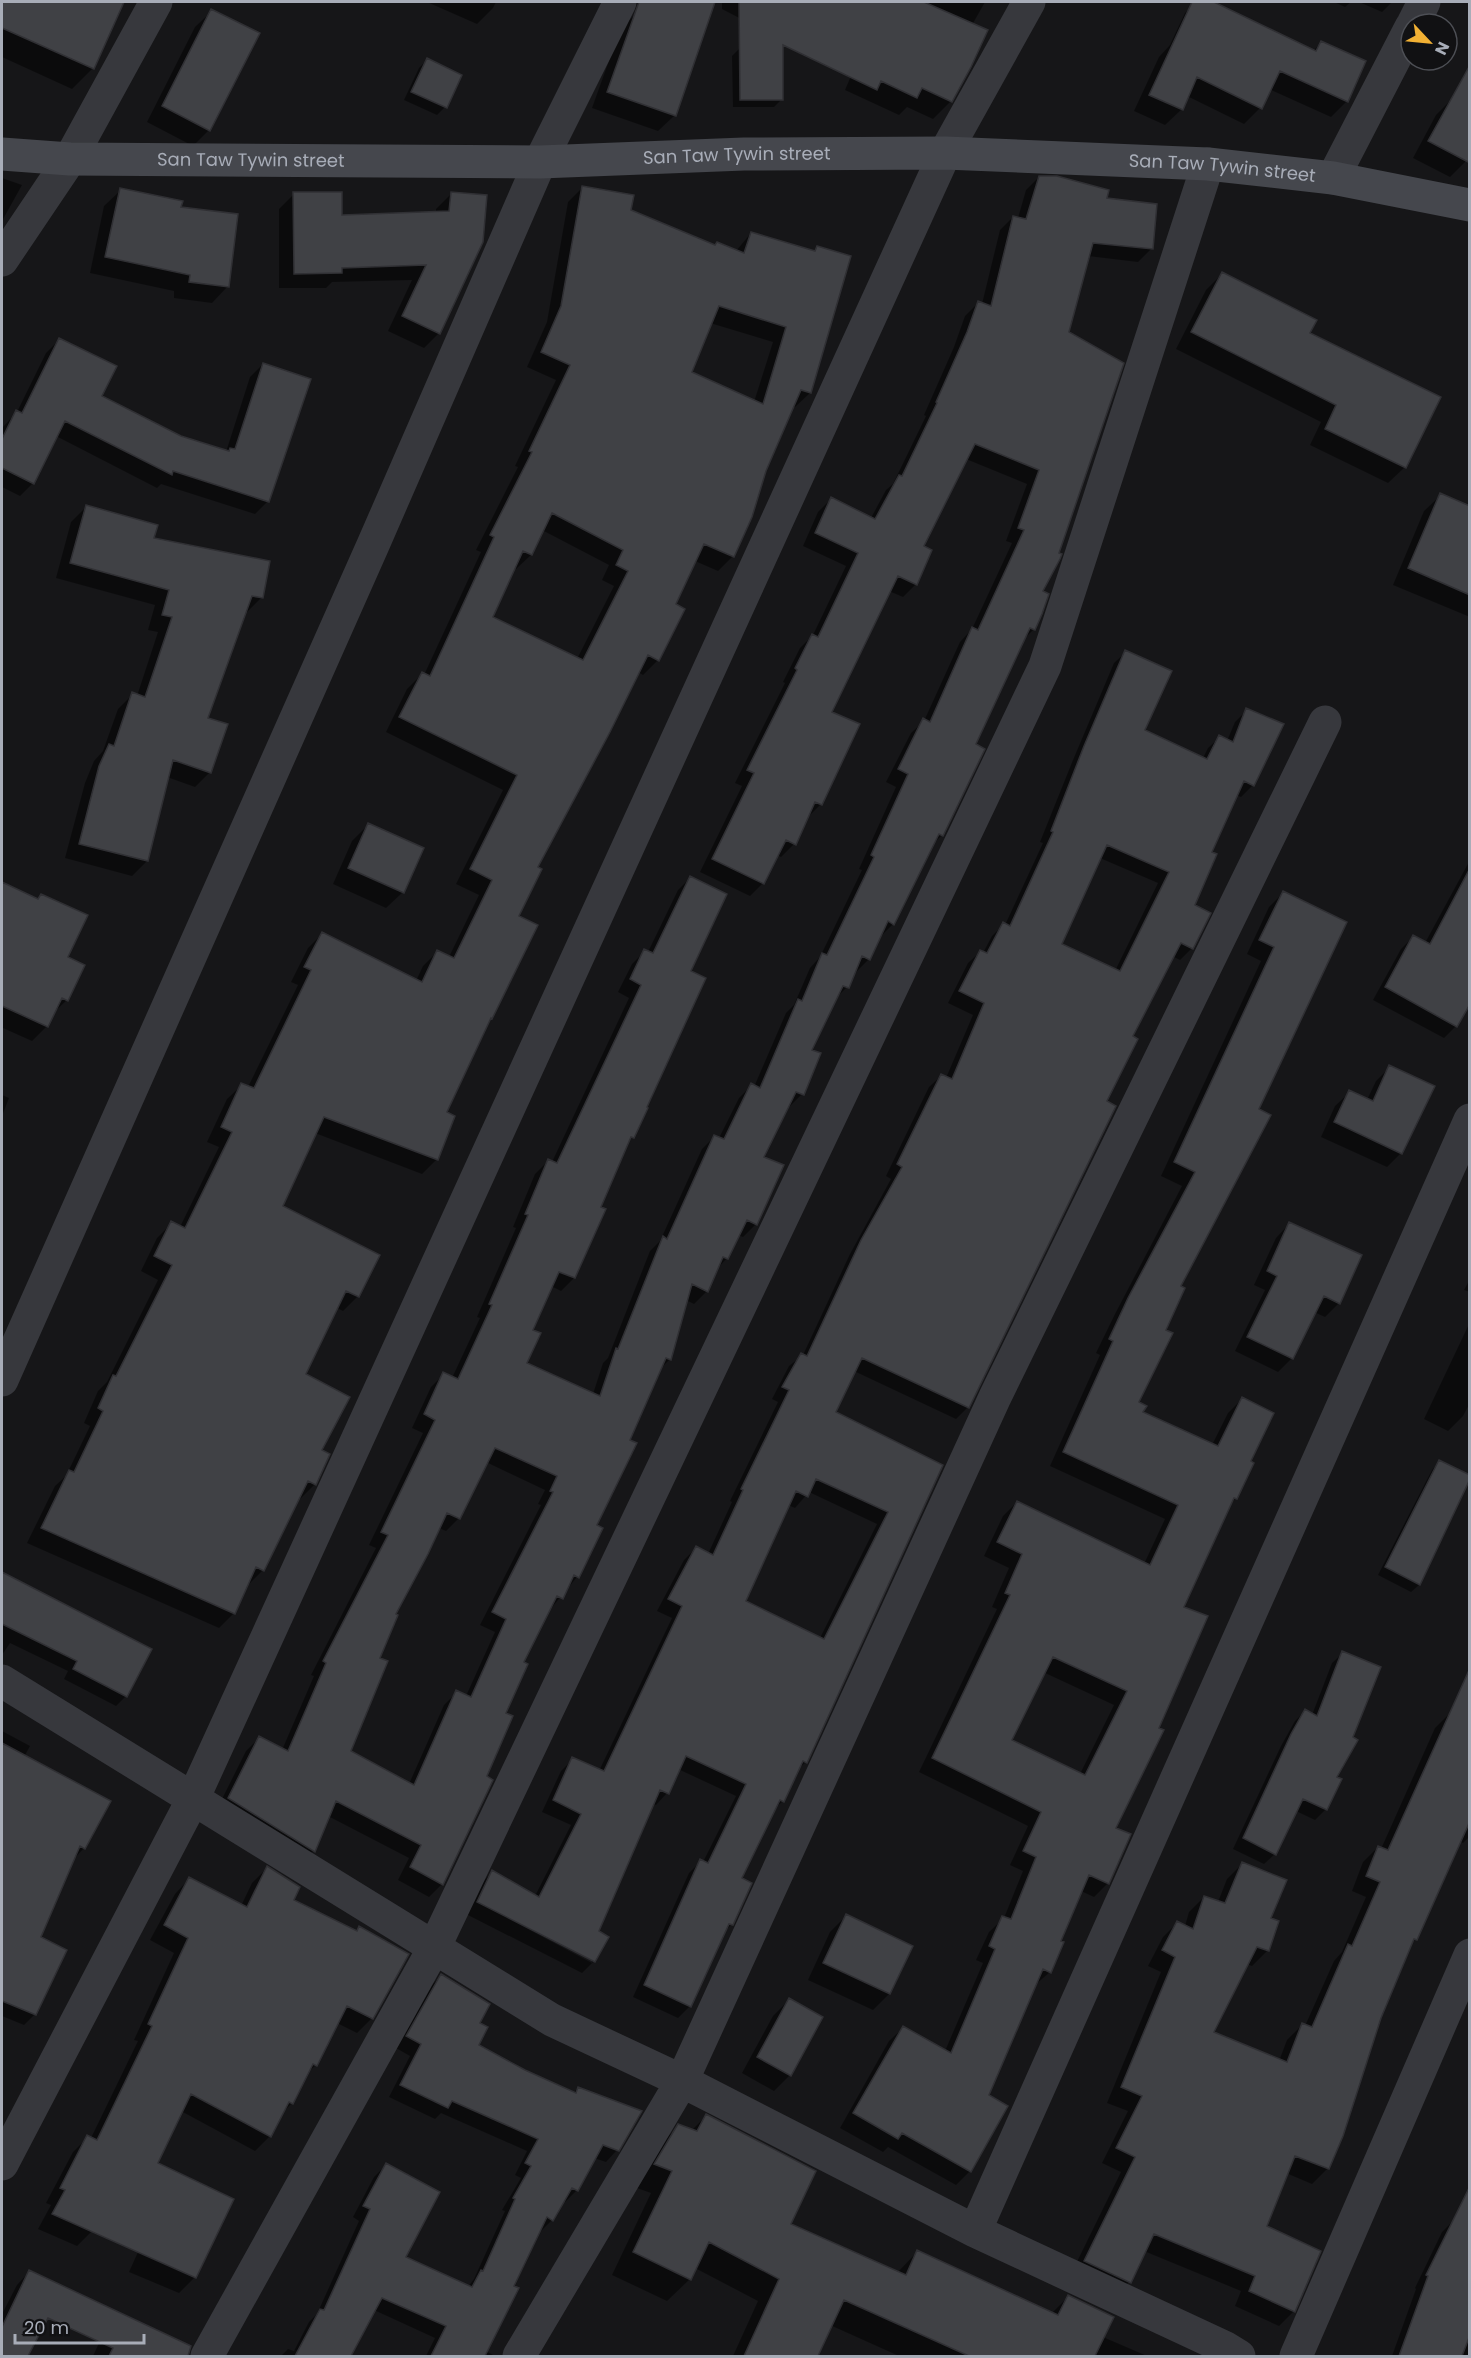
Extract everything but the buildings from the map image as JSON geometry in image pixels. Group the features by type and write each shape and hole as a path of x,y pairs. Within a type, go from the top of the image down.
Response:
{"street":[{"path":"2,260 70,159 156,2"},
{"path":"2,1380 540,162 620,2"},
{"path":"2,2164 193,1799 945,153 1029,2"},
{"path":"1333,178 1399,51"},
{"name":"San Taw Tywin street","path":"2,154 70,159 540,162 744,154 945,153 1208,164 1333,178 1470,205"},
{"path":"207,2356 434,1948 1045,666 1208,164"},
{"path":"519,2356 682,2081 995,1397 1324,722"},
{"path":"975,2231 1470,1120"},
{"path":"2,1681 552,2020 682,2081 975,2231 1239,2356"},
{"path":"1296,2356 1470,1955"}]}
